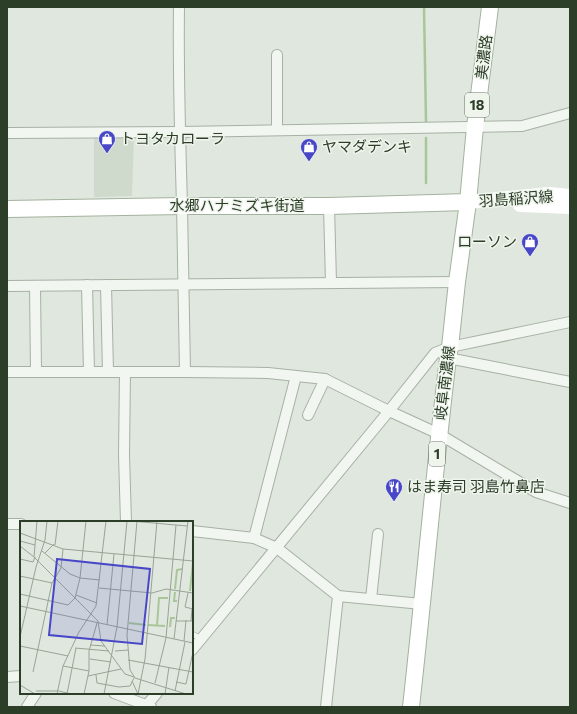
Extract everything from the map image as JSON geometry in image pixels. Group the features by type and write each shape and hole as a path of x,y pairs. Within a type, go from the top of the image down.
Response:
{"main road":[{"name":"美濃路","path":"468,202 475,127 490,7"},
{"name":"羽島稲沢線","path":"468,202 549,194 570,196"},
{"name":"羽島稲沢線","path":"468,202 570,207"},
{"name":"水郷ハナミズキ街道","path":"7,209 182,206 329,206 468,202"},
{"name":"岐阜南濃線","path":"411,707 439,434 468,202"}],"street":[{"path":"179,7 178,39 185,372"},
{"path":"277,55 277,130"},
{"path":"7,133 180,132 522,126 570,113"},
{"path":"329,206 332,283"},
{"path":"7,286 457,282"},
{"path":"87,285 89,372"},
{"path":"106,285 108,372"},
{"path":"35,286 36,372"},
{"path":"193,649 435,353 449,352 570,322"},
{"path":"449,352 570,382"},
{"path":"7,372 268,373 325,380 439,434 536,492 570,503"},
{"path":"125,372 124,455 126,521"},
{"path":"254,538 296,376"},
{"path":"308,415 325,380"},
{"path":"7,524 20,524"},
{"path":"193,532 254,538 277,548 338,596 422,604"},
{"path":"371,599 378,534"},
{"path":"326,707 338,596"},
{"path":"7,677 20,676"},
{"path":"27,707 35,694"},
{"path":"117,694 147,706 156,694"}],"lane":[{"path":"193,634 202,639"}],"shaded area":[{"path":"94,135 134,135 132,196 94,197"}],"waterway":[{"path":"424,7 426,122"},
{"path":"426,138 426,183"}],"place":[{"name":"トヨタカローラ","path":"107,154"},
{"name":"ヤマダデンキ","path":"309,162"},
{"name":"ローソン","path":"530,257"},
{"name":"はま寿司 羽島竹鼻店","path":"394,502"}]}
